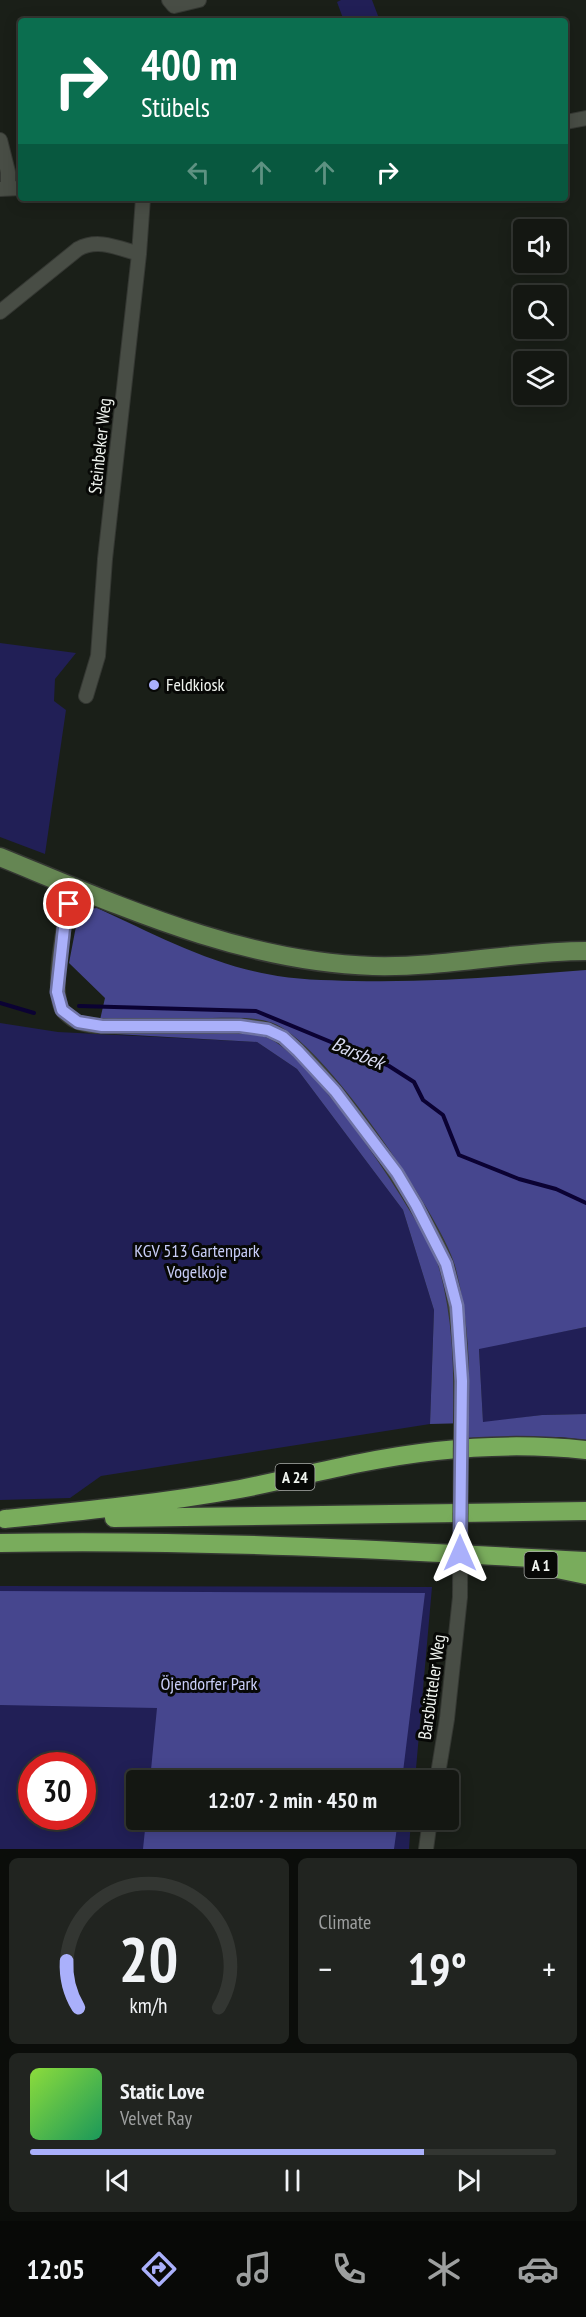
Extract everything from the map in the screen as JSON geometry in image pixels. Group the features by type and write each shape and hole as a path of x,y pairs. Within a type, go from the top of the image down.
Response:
{"highway":[{"name":"A 24","path":"3,1519 191,1497 362,1463 428,1453 479,1447 556,1446 586,1450"},
{"name":"A 24","path":"3,1519 586,1511"},
{"path":"0,1543 169,1542 586,1561"},
{"name":"A 1","path":"496,1556 586,1575"}],"main road":[{"path":"0,857 149,917 215,939 276,954 374,966 441,964 586,951"}],"street":[{"path":"169,0 174,6 199,0"},
{"path":"568,122 586,118"},
{"path":"0,140 10,189"},
{"name":"Steinbeker Weg","path":"86,696 98,656 105,560 143,201"},
{"path":"0,312 88,243 99,242 139,254"},
{"name":"Barsbütteler Weg","path":"73,887 64,928 57,992 62,1010 78,1022 102,1026 240,1026 268,1030 283,1037 335,1091 397,1173 446,1264 457,1306 462,1381 460,1597 447,1719 439,1770"},
{"path":"426,1849 429,1830"}],"green space":[{"path":"372,0 379,18 343,18 337,2"},
{"path":"0,643 76,653 55,679 54,701 66,710 45,854 0,837"},
{"path":"97,908 223,963 288,977 353,981 411,981 586,970 586,1327 479,1349 483,1422 542,1415 586,1414 586,1440 559,1437 468,1440 469,1423 430,1424 434,1310 403,1210 297,1069 257,1042 97,1033 105,998 69,963 77,921 89,909"},
{"name":"KGV 513 Gartenpark Vogelkoje","path":"0,1023 58,1032 257,1042 297,1069 403,1210 434,1310 430,1424 101,1476 70,1498 0,1500"},
{"path":"586,1327 586,1414 542,1415 483,1423 479,1348"},
{"name":"Öjendorfer Park","path":"0,1586 432,1587 416,1770 126,1770 126,1830 410,1830 409,1849 0,1849"},
{"name":"Öjendorfer Park","path":"0,1591 425,1593 403,1770 151,1770 157,1708 0,1705"},
{"path":"145,1830 397,1830 394,1849 143,1849"}],"waterway":[{"name":"Barsbek","path":"0,1003 34,1013"},
{"name":"Barsbek","path":"79,1006 256,1011 389,1066 414,1082 423,1100 443,1115 459,1155 519,1179 556,1189 586,1203"}],"place":[{"name":"Feldkiosk","path":"154,685"}],"route":[{"path":"69,904 57,992 62,1010 78,1022 102,1026 240,1026 268,1030 283,1037 335,1091 397,1173 446,1264 457,1306 462,1381 460,1553"}]}
